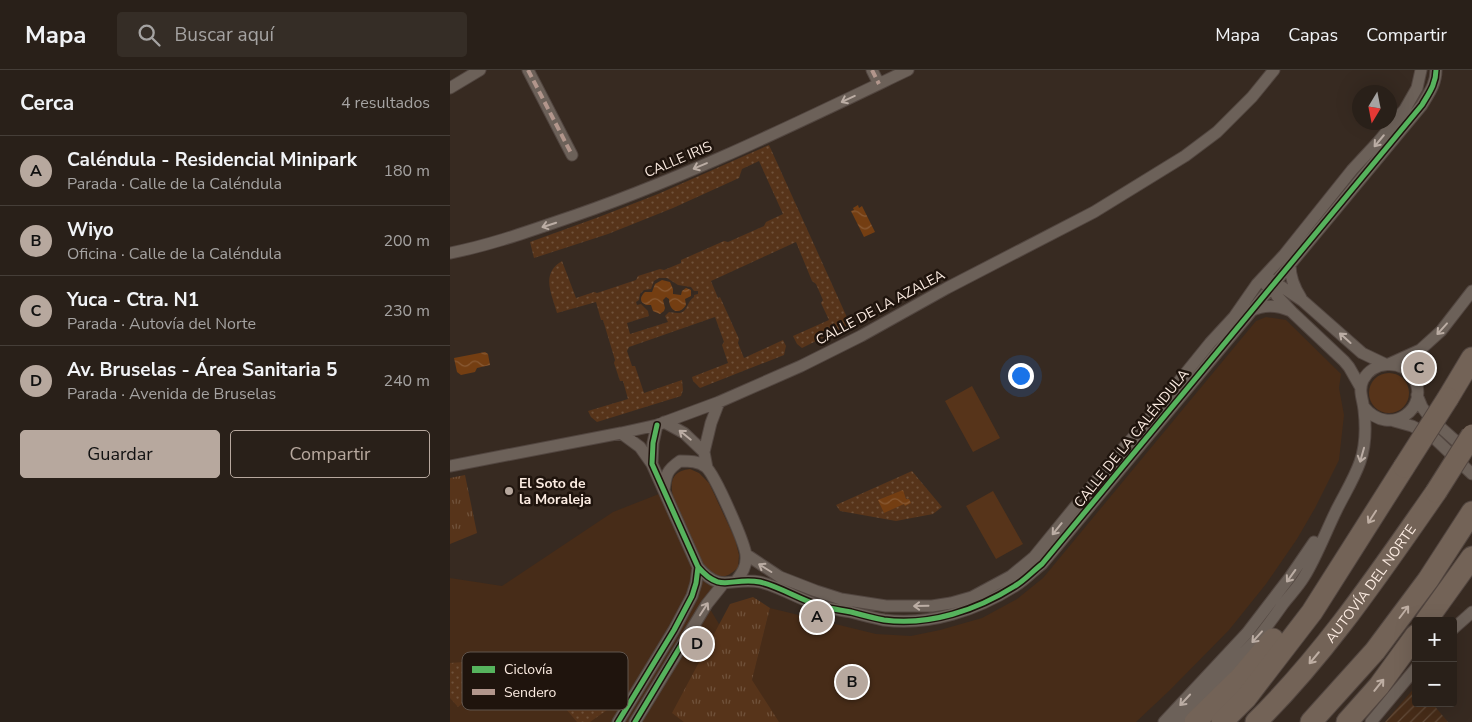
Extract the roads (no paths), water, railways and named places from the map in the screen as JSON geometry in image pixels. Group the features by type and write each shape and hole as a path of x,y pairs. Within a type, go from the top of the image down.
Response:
{"highway":[{"path":"1222,722 1246,698 1312,612 1472,358"},
{"name":"AUTOVÍA DEL NORTE","path":"1256,722 1313,661 1359,602 1436,492 1472,435"},
{"path":"1311,722 1374,651 1428,580 1471,513"},
{"path":"1195,722 1241,677 1359,537"},
{"path":"1429,617 1472,557"},
{"path":"1347,722 1379,686 1412,641"}],"street":[{"path":"450,88 480,70"},
{"path":"528,70 572,155"},
{"path":"872,70 880,84"},
{"name":"CALLE IRIS","path":"450,253 523,233 604,207 766,138 908,70"},
{"name":"CALLE DE LA AZALEA","path":"450,466 620,433 660,423 719,402 801,366 1094,212 1185,156 1217,132 1252,97 1274,70"},
{"name":"CALLE DE LA CALÉNDULA","path":"723,584 736,581 761,583 820,606 884,620 909,621 938,618 969,609 1016,585 1042,564 1246,309 1258,284 1287,260 1346,177 1405,109 1417,88 1421,70"},
{"name":"CALLE DE LA CALÉNDULA","path":"746,555 780,577 816,591 841,599 886,606 932,606 972,598 1011,576 1034,557 1118,454 1246,309 1271,285 1273,275 1422,104 1431,90 1436,70"},
{"path":"1287,260 1295,287 1303,301"},
{"path":"1271,285 1282,287 1303,301 1362,353 1387,364 1402,367 1412,376 1418,395 1430,418 1472,455"},
{"path":"1271,285 1277,296 1292,312 1349,367 1361,388"},
{"path":"1177,722 1260,635 1304,577 1338,507 1355,477 1364,452 1366,434 1361,388 1369,372 1376,367 1420,350 1441,331 1472,291"},
{"path":"1246,309 1269,306 1283,308 1292,312"},
{"path":"1394,421 1412,409 1418,395"},
{"path":"707,468 704,452 711,423 719,402"},
{"path":"1364,407 1377,419 1412,426 1432,436 1472,474"},
{"path":"652,464 653,443 660,423 684,433 704,452"},
{"path":"620,433 640,447 652,464 698,567 705,576 714,582 723,584 702,612 635,722"},
{"path":"664,492 668,471 680,461 698,463 707,468 715,479 743,542 746,564 736,581"},
{"path":"1164,722 1247,632 1290,578 1338,507"},
{"path":"628,706 674,630 692,596 698,567"},
{"path":"1457,625 1472,612"},
{"path":"1371,722 1412,673"},
{"path":"618,722 625,710"}],"water":[{"path":"858,205 859,208 862,206 875,232 864,237 851,211"},
{"path":"662,280 670,282 673,294 681,295 682,291 686,288 691,290 691,296 685,299 686,305 683,308 675,311 666,297 663,300 664,311 660,314 653,311 651,305 642,302 641,297 645,292 652,292 655,284"},
{"path":"485,352 488,354 490,365 477,368 475,372 461,375 457,372 454,358"},
{"path":"903,490 906,499 909,499 911,503 884,513 878,500"}],"place":[{"name":"Yuca - Ctra. N1","path":"1419,368"},
{"name":"El Soto de la Moraleja","path":"509,491"},
{"name":"Caléndula - Residencial Minipark","path":"817,617"},
{"name":"Av. Bruselas - Área Sanitaria 5","path":"697,644"},
{"name":"Wiyo","path":"852,682"}]}
